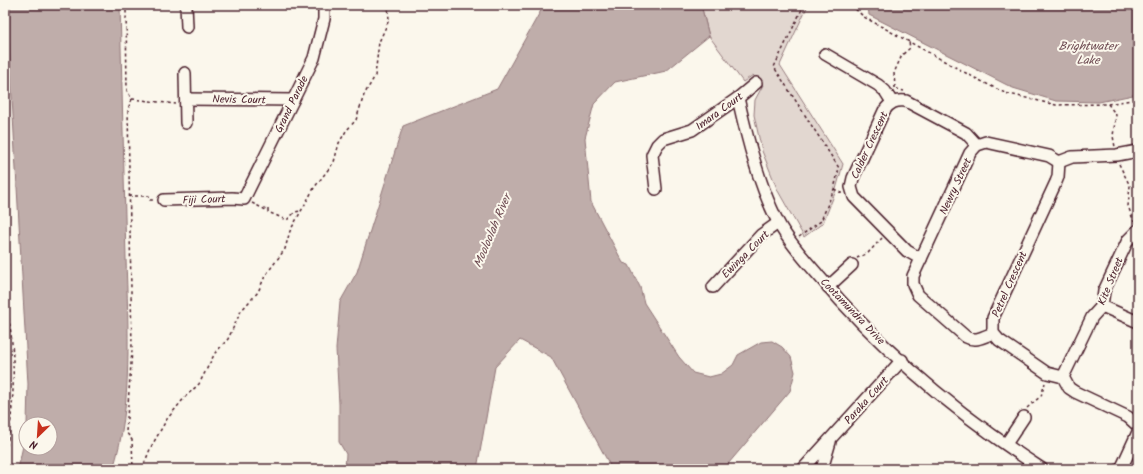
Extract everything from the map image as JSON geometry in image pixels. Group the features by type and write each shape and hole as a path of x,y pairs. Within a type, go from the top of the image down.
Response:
{"street":[{"path":"186,5 187,27"},
{"name":"Grand Parade","path":"244,199 314,58 324,18 324,5"},
{"path":"825,54 893,94"},
{"path":"185,73 186,123"},
{"name":"Imara Court","path":"656,189 652,155 656,145 664,139 692,130 738,98 756,83"},
{"name":"Calder Crescent","path":"921,259 907,251 887,231 854,197 851,187 853,178 884,111 893,94 899,100 906,101 966,133 977,145"},
{"name":"Cootamundra Drive","path":"738,98 764,187 778,223 828,287 902,360 963,412 1042,469"},
{"name":"Nevis Court","path":"186,102 293,100"},
{"name":"Newry Street","path":"993,333 976,340 971,340 918,295 913,284 913,276 970,153 977,145 986,142 1049,156 1059,162"},
{"path":"1059,162 1072,157 1117,155 1138,151"},
{"name":"Petrel Crescent","path":"1059,162 1058,177 1056,182 993,318 993,333 999,340 1047,373 1063,377"},
{"name":"Fiji Court","path":"164,200 244,199"},
{"name":"Ewinga Court","path":"713,286 761,235 778,223"},
{"name":"Kite Street","path":"1063,377 1092,317 1102,306 1104,291 1125,246 1132,235 1138,230"},
{"path":"828,287 852,264"},
{"path":"1102,306 1138,322"},
{"name":"Paraka Court","path":"803,469 902,360"},
{"path":"1063,377 1069,388 1075,392 1128,417 1138,426"},
{"path":"1006,444 1024,417"},
{"path":"1121,469 1138,432"},
{"name":"Paraka Court","path":"822,469 830,439"}],"path":[{"path":"128,5 126,9 127,91 132,99"},
{"path":"142,469 151,447 167,419 186,396 199,384 215,354 228,339 241,311 258,292 265,276 285,249 290,231 300,211 314,188 334,162 339,142 356,120 364,95 375,76 379,42 389,20 388,5"},
{"path":"793,242 821,220 834,189 839,168 774,67 804,5"},
{"path":"851,5 864,17 1005,93 1056,104 1108,104 1138,99"},
{"path":"893,94 894,73 902,55 910,48 909,42"},
{"path":"132,99 186,102"},
{"path":"132,99 128,110 132,350 126,432 132,440 133,469"},
{"path":"834,189 846,198"},
{"path":"844,190 844,195"},
{"path":"129,196 149,196 150,200 164,200"},
{"path":"244,199 266,210 268,209 268,212 287,220 295,212 300,211"},
{"path":"852,264 858,258 868,253 882,238"},
{"path":"5,306 12,334 12,408 5,451"},
{"path":"1024,417 1025,411 1030,404 1041,396 1047,373"},
{"path":"5,405 12,408"}],"shaded area":[{"path":"701,5 808,5 780,65 843,164 835,193 823,223 804,237 778,191 762,151 754,115 755,100 763,85 753,75 743,82 709,36"}],"water":[{"path":"5,5 120,5 128,365 124,419 113,469 18,469 21,456 58,456 58,416 27,416 28,384 9,44 5,31"},
{"name":"Mooloolah River","path":"544,5 701,5 709,36 666,71 615,82 594,104 585,138 591,202 623,263 629,265 640,287 644,303 679,357 693,373 709,377 721,374 733,365 738,355 761,342 772,341 782,347 791,357 795,372 790,391 725,469 612,469 551,357 520,340 495,367 477,469 345,469 346,454 339,442 339,404 336,349 340,302 357,272 403,126 497,89"},
{"name":"Brightwater Lake","path":"868,5 1138,5 1138,94 1099,102 1056,101 1013,88 869,15"}]}
